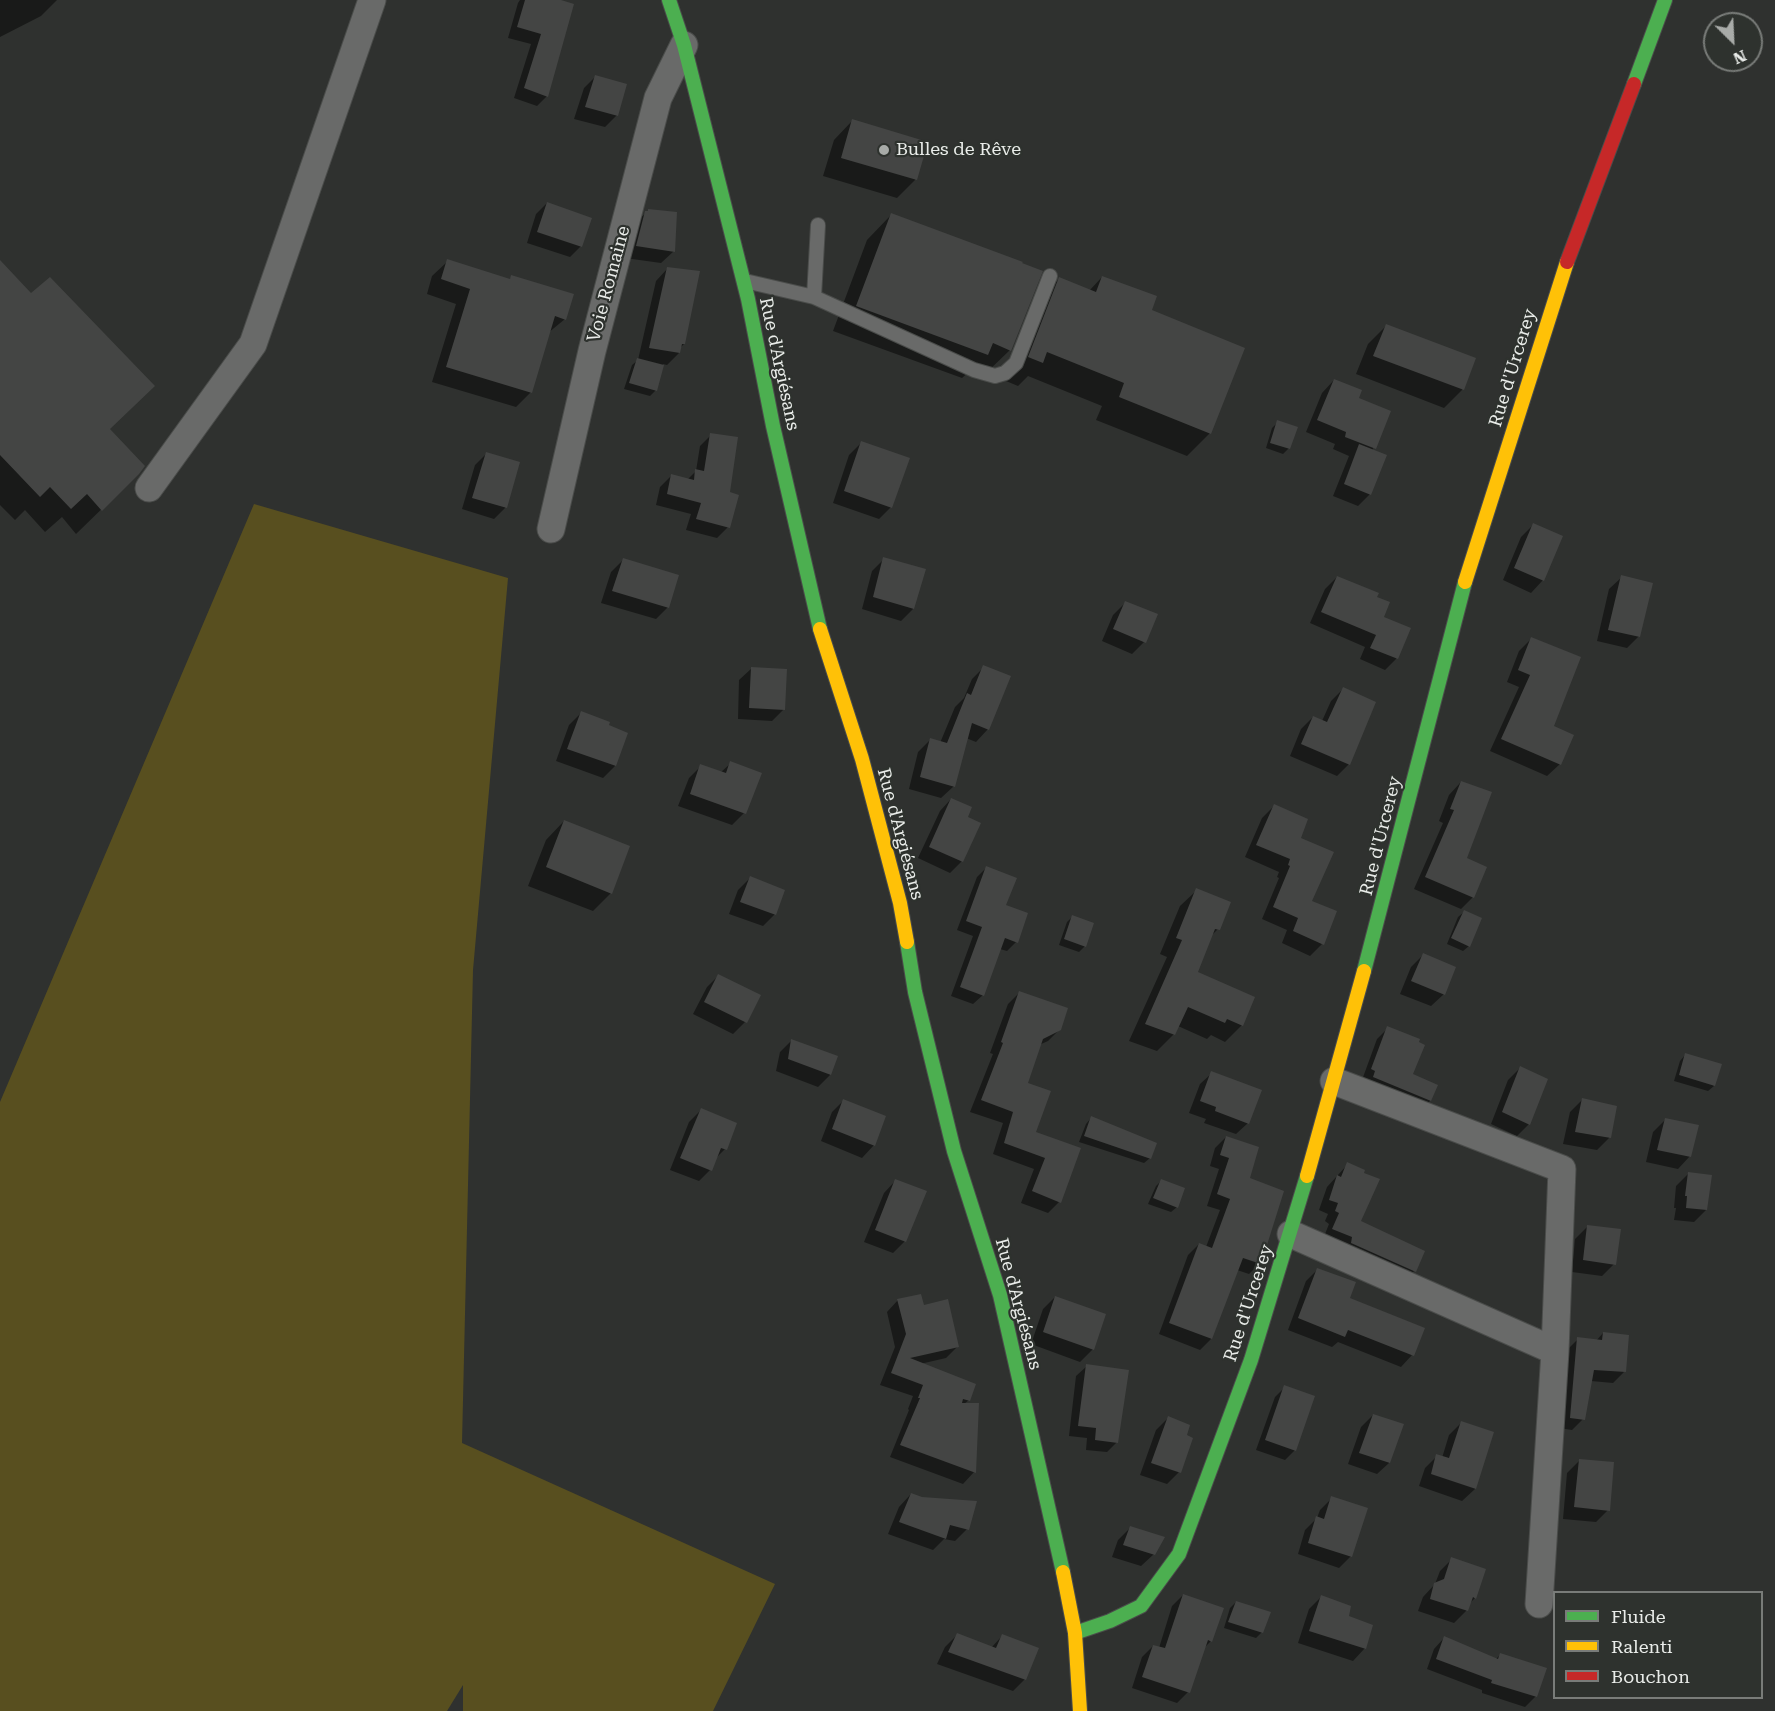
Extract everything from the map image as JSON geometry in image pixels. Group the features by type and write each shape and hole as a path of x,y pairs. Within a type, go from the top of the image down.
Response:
{"main road":[{"name":"Rue d'Argiésans","path":"669,0 684,45 743,280 773,426 824,643 862,759 900,903 918,1004 954,1151 1000,1295 1057,1539 1075,1633 1080,1711"},
{"name":"Rue d'Argiésans","path":"680,0 684,45"},
{"name":"Rue d'Urcerey","path":"1075,1633 1110,1621 1141,1606 1179,1554 1251,1360 1334,1081 1385,892 1457,606 1557,288 1665,0"}],"street":[{"path":"149,488 253,344 372,0"},
{"name":"Voie Romaine","path":"551,529 592,351 658,99 684,45"},
{"path":"1334,1081 1562,1169 1555,1351 1539,1604"},
{"path":"1290,1234 1555,1351"}],"lane":[{"path":"814,297 818,225"},
{"path":"743,280 814,297 974,370 995,376 1005,373 1016,363 1050,276"}],"shaded area":[{"path":"254,504 508,578 473,970 462,1443 775,1584 713,1711 463,1711 463,1685 447,1711 0,1711 0,1102"}],"building":[{"path":"525,0 561,0 574,4 548,97 524,88 541,34 517,27"},
{"path":"595,75 627,84 618,116 585,107"},
{"name":"Bulles de Rêve","path":"852,119 928,142 917,180 841,158"},
{"path":"547,202 592,218 582,247 537,232"},
{"path":"648,209 677,212 675,252 636,246 645,211"},
{"path":"891,213 1043,271 1011,351 993,343 988,355 856,306"},
{"path":"447,259 510,279 511,275 574,294 566,320 555,316 532,393 446,367 470,289 441,279"},
{"path":"0,260 31,293 50,277 155,386 110,429 145,466 102,511 87,494 71,509 50,487 40,497 0,455"},
{"path":"667,267 700,271 685,344 682,344 680,353 649,348"},
{"path":"1102,276 1157,296 1152,310 1245,348 1211,434 1119,397 1124,383 1047,352 1043,363 1028,357 1059,277 1096,292"},
{"path":"1386,324 1476,358 1464,390 1373,356"},
{"path":"637,358 664,365 657,391 629,383"},
{"path":"1334,379 1362,390 1359,398 1391,411 1376,449 1345,437 1346,432 1317,420"},
{"path":"1277,420 1298,427 1290,449 1270,443"},
{"path":"710,433 738,437 730,492 739,495 730,528 696,519 701,503 667,494 671,474 694,480 695,469 704,471"},
{"path":"861,441 910,458 892,508 844,491"},
{"path":"1359,444 1387,455 1371,495 1344,484"},
{"path":"486,452 520,462 507,508 472,498"},
{"path":"1533,523 1563,536 1544,581 1514,568"},
{"path":"883,557 926,569 914,609 873,597"},
{"path":"623,558 679,575 669,608 612,591"},
{"path":"1621,575 1653,583 1640,637 1608,630"},
{"path":"1337,576 1379,593 1377,597 1390,602 1384,617 1411,628 1398,659 1370,648 1376,635 1321,612"},
{"path":"1125,601 1158,614 1146,643 1113,629"},
{"path":"1531,637 1581,657 1554,726 1574,735 1561,765 1501,739 1530,675 1518,670"},
{"path":"983,665 1011,676 989,730 972,723 955,787 920,777 930,738 947,743 967,693 971,695"},
{"path":"751,667 787,669 785,710 749,708"},
{"path":"1343,687 1376,702 1350,765 1301,744 1313,716 1327,722"},
{"path":"581,711 610,722 609,725 628,733 616,766 567,749"},
{"path":"730,761 762,773 746,814 690,794 700,764 726,773"},
{"path":"1461,781 1492,792 1467,858 1487,867 1474,898 1425,877 1454,810 1450,809"},
{"path":"951,798 972,807 968,817 981,823 963,862 929,847"},
{"path":"1274,804 1308,819 1301,838 1334,852 1312,901 1337,911 1324,945 1293,931 1298,918 1273,907 1290,866 1288,865 1290,859 1256,845"},
{"path":"564,820 630,846 612,894 546,867"},
{"path":"986,866 1017,878 1006,905 1028,913 1018,943 1005,938 984,996 960,987 982,927 966,921"},
{"path":"750,876 785,890 776,915 740,902"},
{"path":"1196,888 1231,902 1220,930 1215,929 1198,972 1255,997 1243,1026 1227,1019 1225,1023 1188,1007 1175,1035 1145,1024 1182,940 1176,938"},
{"path":"1464,910 1482,918 1470,947 1451,938"},
{"path":"1072,915 1094,923 1086,947 1064,939"},
{"path":"1423,953 1456,967 1445,995 1411,981"},
{"path":"718,974 761,995 747,1023 704,1002"},
{"path":"1019,991 1068,1008 1061,1030 1043,1039 1028,1083 1051,1091 1036,1132 1081,1148 1061,1203 1032,1191 1045,1158 1004,1143 1013,1112 981,1100 1003,1043 1001,1042"},
{"path":"1387,1026 1420,1039 1419,1042 1425,1045 1413,1074 1438,1085 1431,1101 1373,1077 1375,1071 1371,1069"},
{"path":"791,1039 838,1056 831,1075 788,1059"},
{"path":"1685,1053 1722,1064 1715,1086 1679,1075"},
{"path":"1520,1066 1548,1079 1530,1125 1502,1112"},
{"path":"1211,1071 1262,1090 1249,1124 1215,1111 1216,1107 1200,1101"},
{"path":"1582,1098 1617,1106 1611,1138 1575,1132"},
{"path":"843,1099 886,1116 875,1146 832,1129"},
{"path":"701,1108 737,1123 727,1150 721,1148 712,1171 680,1158"},
{"path":"1091,1116 1157,1143 1151,1159 1084,1136"},
{"path":"1665,1118 1699,1125 1691,1157 1657,1150"},
{"path":"1226,1136 1259,1147 1250,1178 1284,1191 1261,1264 1243,1258 1212,1339 1169,1323 1199,1243 1212,1248 1230,1199 1217,1194 1229,1158 1220,1155"},
{"path":"1347,1162 1365,1170 1364,1173 1380,1179 1361,1221 1425,1251 1416,1272 1351,1243 1352,1237 1332,1229 1339,1213 1335,1211 1338,1203 1329,1200 1337,1175 1341,1177"},
{"path":"1688,1172 1712,1175 1707,1210 1686,1208"},
{"path":"895,1179 927,1191 906,1242 875,1230"},
{"path":"1161,1179 1185,1188 1178,1208 1153,1198"},
{"path":"1587,1225 1621,1229 1616,1265 1583,1260"},
{"path":"1317,1268 1356,1282 1350,1298 1425,1328 1414,1356 1348,1330 1345,1337 1298,1318"},
{"path":"921,1294 924,1305 948,1299 959,1347 910,1358 976,1384 970,1401 963,1399 962,1403 979,1403 976,1473 900,1445 920,1398 918,1398 923,1385 891,1373 906,1334 897,1299"},
{"path":"1055,1296 1106,1314 1094,1350 1043,1332"},
{"path":"1603,1332 1629,1335 1626,1372 1594,1370 1585,1420 1570,1418 1577,1337 1602,1340"},
{"path":"1086,1364 1129,1370 1118,1443 1095,1440 1096,1428 1078,1426"},
{"path":"1284,1385 1315,1396 1296,1451 1265,1440"},
{"path":"1373,1414 1404,1424 1390,1463 1359,1453"},
{"path":"1168,1416 1190,1425 1187,1435 1193,1438 1181,1473 1151,1463"},
{"path":"1461,1421 1494,1432 1476,1489 1431,1474 1436,1454 1449,1458"},
{"path":"1579,1459 1614,1462 1610,1511 1574,1507"},
{"path":"911,1493 922,1497 977,1501 969,1530 950,1525 946,1539 899,1522"},
{"path":"1331,1496 1368,1508 1352,1557 1308,1543 1316,1516 1324,1519"},
{"path":"1130,1526 1165,1537 1155,1555 1123,1545"},
{"path":"1451,1557 1486,1569 1476,1599 1473,1597 1468,1611 1430,1599 1434,1583 1444,1579"},
{"path":"1183,1594 1224,1608 1212,1642 1208,1640 1190,1693 1142,1677 1153,1645 1165,1648"},
{"path":"1321,1595 1351,1606 1349,1616 1373,1625 1366,1649 1309,1631"},
{"path":"1236,1601 1271,1612 1263,1633 1228,1622"},
{"path":"957,1633 996,1648 1002,1634 1039,1648 1026,1680 948,1652"},
{"path":"1444,1636 1498,1659 1500,1653 1547,1668 1537,1697 1491,1683 1492,1680 1436,1659"}],"traffic: fast":[{"path":"669,0 684,45 748,299 773,426 820,629"},
{"path":"1634,84 1665,0"},
{"path":"1364,971 1465,582"},
{"path":"907,942 915,992 954,1151 1000,1295 1063,1572"},
{"path":"1075,1633 1110,1621 1141,1606 1179,1554 1251,1360 1307,1176"}],"traffic: slow":[{"path":"1465,582 1567,262"},
{"path":"820,629 862,759 900,903 907,942"},
{"path":"1307,1176 1364,971"},
{"path":"1063,1572 1075,1633 1080,1711"}],"traffic: jam":[{"path":"1567,262 1634,84"}],"place":[{"name":"Bulles de Rêve","path":"884,150"}]}
